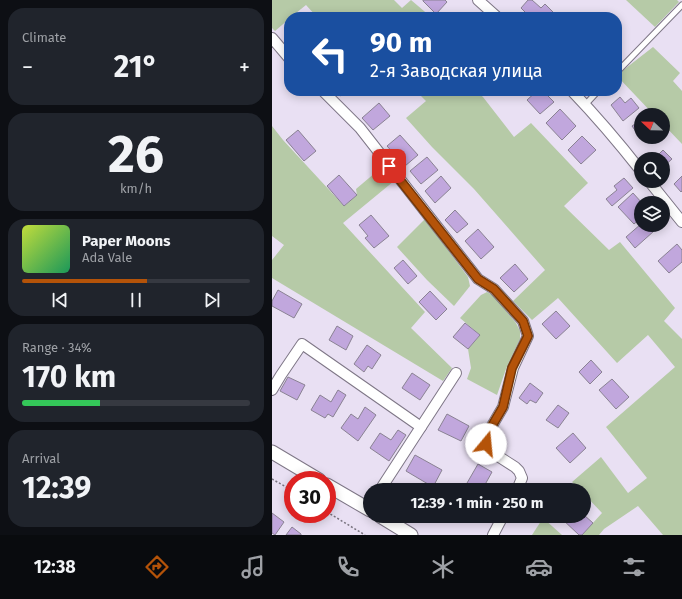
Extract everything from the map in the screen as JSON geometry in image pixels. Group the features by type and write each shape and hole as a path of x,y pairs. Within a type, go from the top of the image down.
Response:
{"main road":[{"path":"272,452 304,471"},
{"path":"336,490 363,505"},
{"path":"391,523 411,535"}],"street":[{"path":"478,0 491,12"},
{"path":"272,38 284,52"},
{"path":"328,96 360,128 478,279 494,289 523,321 528,336 512,368 503,407 486,436 486,444 490,451 516,467 519,471 522,478 520,483"},
{"path":"577,96 621,145 634,162"},
{"path":"655,188 682,222"},
{"path":"272,390 302,344 421,427"},
{"path":"385,483 456,373"},
{"path":"493,535 499,523"}],"lane":[{"path":"622,67 682,5"},
{"path":"585,104 593,96"}],"path":[{"path":"272,479 284,486"},
{"path":"336,517 365,535"}],"green space":[{"path":"272,0 394,0 402,8 411,0 425,12 312,12 306,5 297,12 284,12 284,23 275,31 272,28"},
{"path":"626,0 677,0 679,2 655,27"},
{"path":"653,47 680,73 673,81 682,91 682,144 670,131 670,108 647,108 622,81 622,71"},
{"path":"421,96 482,96 514,137 531,123 588,183 564,206 609,250 620,242 675,308 664,321 682,339 682,535 663,535 638,506 604,529 599,535 582,535 602,513 591,501 591,483 572,482 601,457 628,493 647,478 606,427 675,367 648,335 617,363 558,298 532,320 513,301 545,270 474,189 432,147 406,118 426,101"},
{"path":"272,126 344,206 357,195 356,189 382,167 394,181 343,223 425,312 411,328 452,368 443,381 272,278 272,260 284,245 272,236"},
{"path":"425,219 468,277 470,286 454,306 427,280 397,247"},
{"path":"487,292 494,296 516,323 520,331 520,339 506,369 497,395 467,379 471,368 468,349 480,335 460,318 481,295"},
{"path":"540,523 549,523 562,535 532,535"}],"building":[{"path":"445,0 447,2 438,12 434,12 423,1"},
{"path":"528,0 532,0 541,8 545,4 553,12 525,12 521,8"},
{"path":"531,96 548,96 554,102 540,114 527,100"},
{"path":"620,97 625,103 631,98 639,108 634,108 634,112 623,121 611,105"},
{"path":"379,103 390,116 373,130 362,118"},
{"path":"560,109 576,126 562,140 546,123"},
{"path":"298,130 316,151 304,161 286,140"},
{"path":"400,135 418,155 405,166 387,146"},
{"path":"582,136 596,150 581,164 568,150"},
{"path":"427,157 438,170 421,184 410,171"},
{"path":"339,175 357,195 344,206 327,186"},
{"path":"441,176 451,188 435,203 425,191"},
{"path":"682,176 682,191 681,192 674,184"},
{"path":"624,178 633,188 612,206 606,199 617,190 614,186"},
{"path":"633,193 636,196 634,196 634,224 618,207"},
{"path":"455,210 468,224 457,233 445,220"},
{"path":"371,215 389,236 374,248 365,238 368,236 359,225"},
{"path":"478,229 494,247 481,259 465,241"},
{"path":"634,230 634,232 653,232 635,248 626,237"},
{"path":"677,244 682,250 682,262 669,273 658,261"},
{"path":"403,260 417,276 408,284 394,268"},
{"path":"515,264 528,279 514,292 500,278"},
{"path":"278,290 302,304 294,318 272,306 272,301"},
{"path":"430,291 447,309 436,320 419,302"},
{"path":"556,311 570,326 556,339 542,324"},
{"path":"465,323 480,335 468,349 453,337"},
{"path":"337,326 353,336 346,350 329,340"},
{"path":"367,345 381,355 372,369 368,366 364,372 354,364"},
{"path":"591,360 602,372 590,384 579,372"},
{"path":"412,373 430,385 420,400 402,388"},
{"path":"288,377 305,385 297,400 280,391"},
{"path":"612,379 629,397 616,409 599,390"},
{"path":"530,383 543,393 536,403 530,400 527,404 519,398"},
{"path":"338,390 346,395 333,417 328,414 325,418 311,410 320,395 331,402"},
{"path":"558,405 569,413 558,428 546,420"},
{"path":"365,407 376,415 358,441 341,428 351,414 358,419"},
{"path":"447,414 469,426 461,441 438,430"},
{"path":"398,430 406,435 389,461 370,448 380,433 391,440"},
{"path":"573,433 586,448 570,463 556,448"},
{"path":"415,455 442,470 435,483 426,483 406,471"},
{"path":"478,464 492,472 486,483 467,483"},
{"path":"272,513 284,522 275,535 272,533"},
{"path":"591,521 593,523 582,535 579,535 566,523 591,523"},
{"path":"292,527 301,534 301,535 286,535"}],"route":[{"path":"389,166 478,279 494,289 523,321 528,336 512,368 503,407 486,436 486,444"}]}
